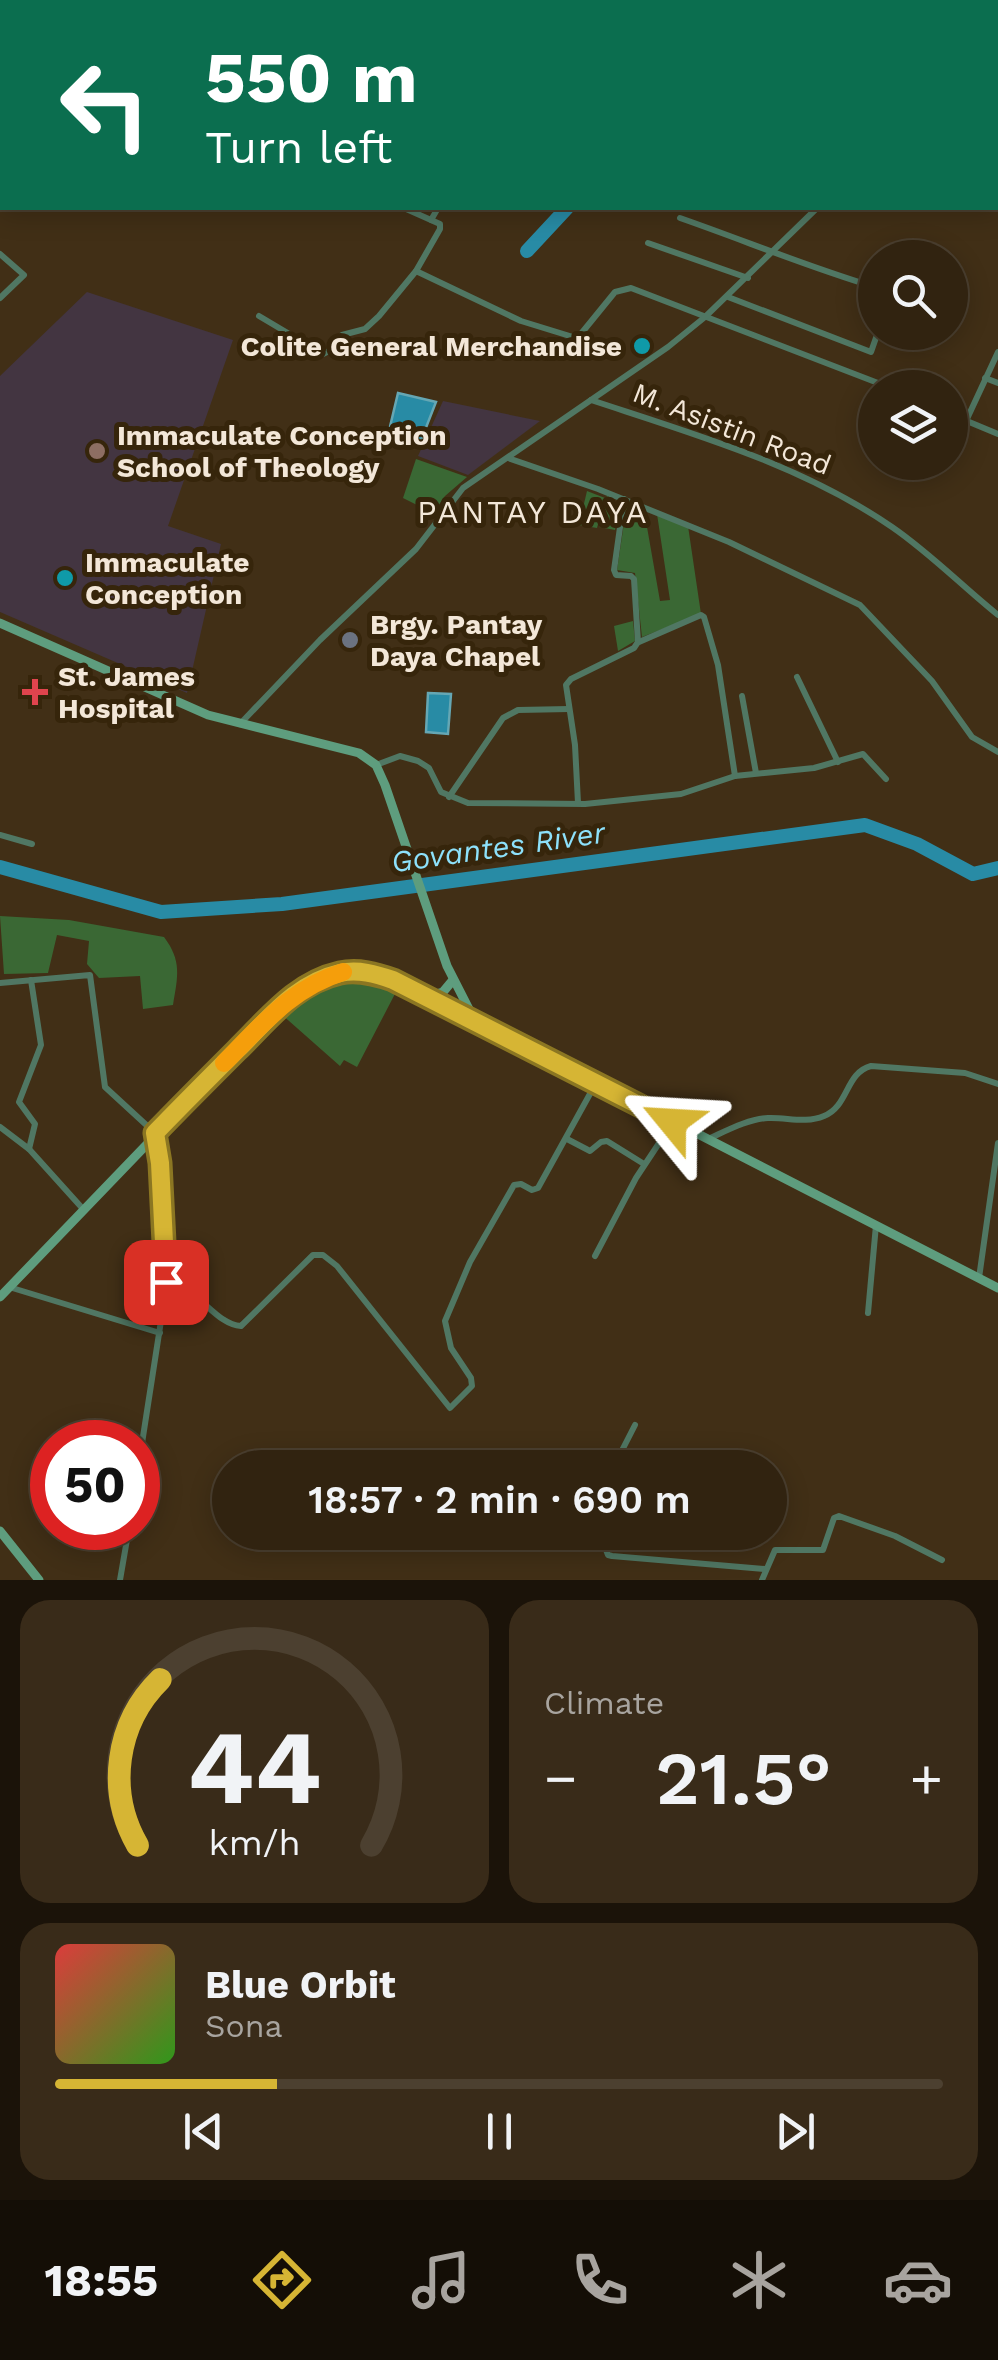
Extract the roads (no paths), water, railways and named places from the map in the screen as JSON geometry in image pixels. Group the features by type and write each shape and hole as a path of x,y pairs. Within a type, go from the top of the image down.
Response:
{"main road":[{"path":"0,623 180,704 239,725 359,753 376,764 453,980 474,1018"},
{"path":"0,1297 278,1008 304,987 344,972 393,980 429,996 998,1288"},
{"path":"429,996 444,992 453,980"},
{"path":"0,1531 39,1580"}],"street":[{"path":"258,316 322,354 327,354 342,335 365,328 380,316 416,271 440,228 440,224 408,210"},
{"path":"431,220 437,210"},
{"path":"239,725 320,640 416,549 455,496 705,317 815,210"},
{"path":"680,218 800,265 858,281"},
{"path":"648,243 748,278"},
{"path":"0,254 24,276 0,298"},
{"path":"416,271 521,321 572,337 580,335 615,292 626,288 675,303 858,375"},
{"path":"727,297 858,347"},
{"path":"968,416 998,352"},
{"path":"985,378 998,383"},
{"name":"M. Asistin Road","path":"590,400 748,454 832,491 909,540 998,615"},
{"path":"968,422 998,434"},
{"path":"507,458 624,499 729,542 865,608 932,681 972,737 998,752"},
{"path":"624,499 614,570 616,575 633,578 638,642"},
{"path":"578,803 568,680 634,648 638,642 701,615 718,665 734,776"},
{"path":"797,678 838,762"},
{"path":"742,696 756,773"},
{"path":"450,798 503,718 518,710 569,709"},
{"path":"376,764 400,756 418,760 429,768 438,788 450,798 481,804 578,803 681,794 734,776 814,768 864,754 886,779"},
{"path":"0,835 32,844"},
{"path":"0,983 92,976 105,1087 155,1133 166,1282 146,1420"},
{"path":"29,1149 35,1124 19,1102 41,1045 32,980"},
{"path":"708,1139 762,1119 804,1120 824,1116 841,1102 856,1073 871,1066 965,1073 998,1084"},
{"path":"166,1282 191,1290 224,1320 244,1326 313,1255 322,1255 337,1266 450,1408 472,1386 451,1348 446,1321 470,1262 514,1185 536,1190 596,1083"},
{"path":"595,1256 644,1164 672,1122"},
{"path":"0,1128 29,1149 83,1208"},
{"path":"567,1139 592,1152 607,1141 644,1164"},
{"path":"978,1278 998,1143"},
{"path":"868,1313 876,1225"},
{"path":"9,1287 160,1333"},
{"path":"622,1450 635,1425"},
{"path":"762,1580 775,1550 823,1550 834,1518 839,1516 895,1536 942,1560"},
{"path":"120,1580 125,1550"},
{"path":"606,1550 612,1556 766,1569"}],"water":[{"path":"398,393 436,402 420,443 388,435"},
{"path":"428,693 451,694 448,734 426,732"}],"waterway":[{"path":"527,251 565,210"},
{"name":"Govantes River","path":"0,867 161,912 282,904 865,825 917,844 973,874 998,868"}],"place":[{"name":"Colite General Merchandise","path":"642,346"},
{"name":"Immaculate Conception School of Theology","path":"97,451"},
{"name":"Immaculate Conception","path":"65,578"},
{"name":"Brgy. Pantay Daya Chapel","path":"350,640"},
{"name":"St. James Hospital","path":"35,692"}],"district":[{"name":"PANTAY DAYA","path":"533,512"}]}
